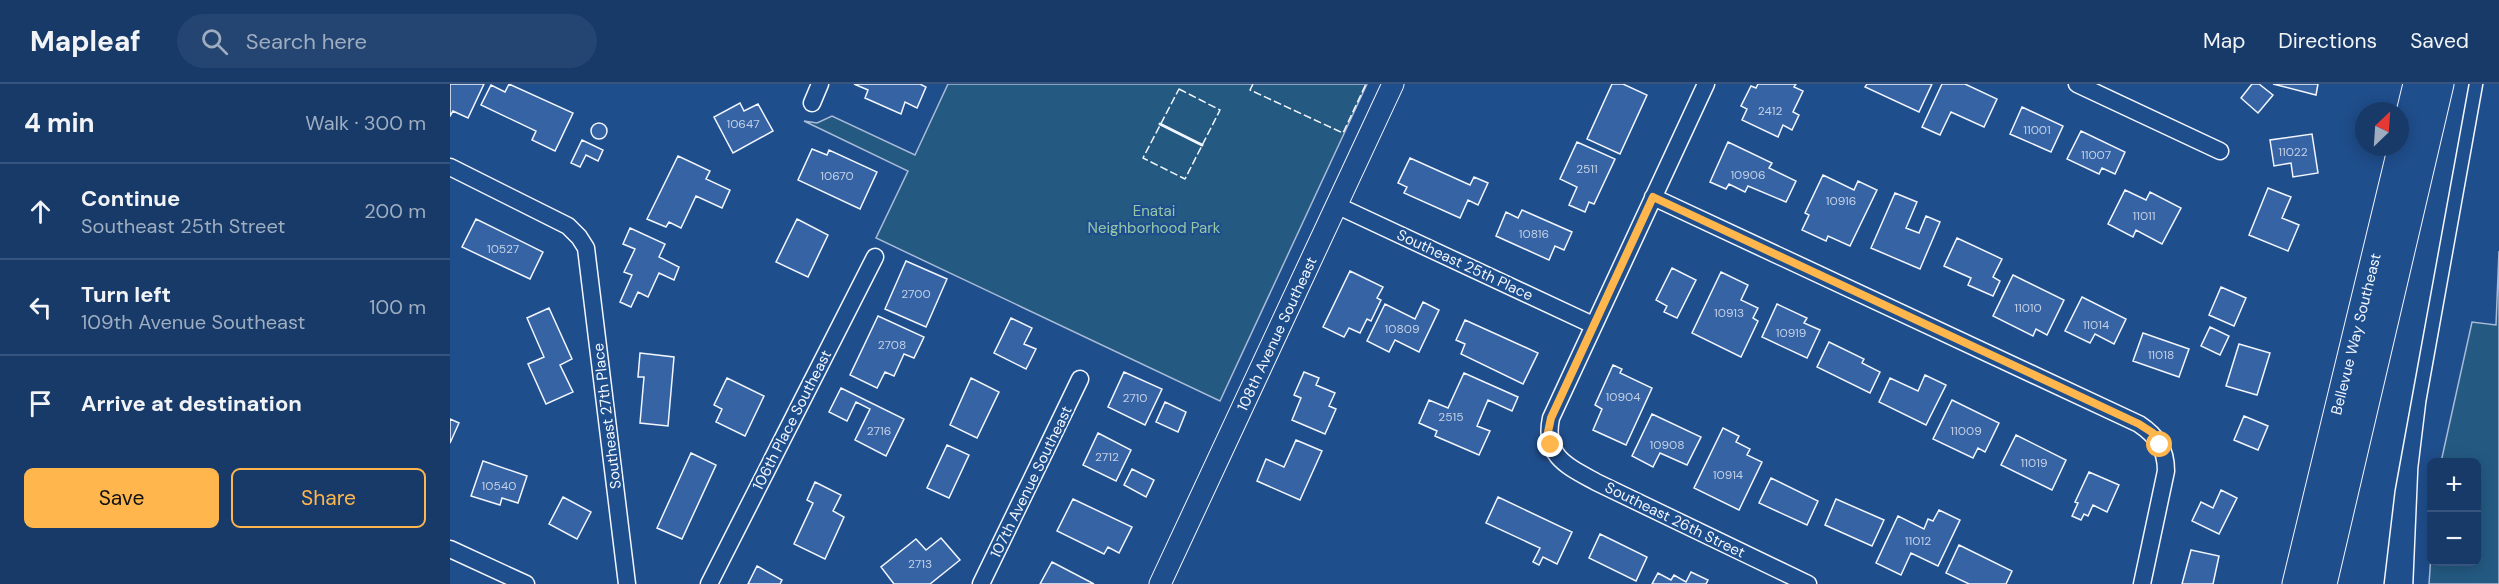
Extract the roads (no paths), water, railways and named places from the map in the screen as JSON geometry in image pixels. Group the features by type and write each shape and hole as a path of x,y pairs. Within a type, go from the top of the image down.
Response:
{"main road":[{"name":"Bellevue Way Southeast","path":"2297,583 2416,84"},
{"name":"Bellevue Way Southeast","path":"2323,584 2440,84"}],"street":[{"path":"812,103 820,84"},
{"name":"108th Avenue Southeast","path":"1160,584 1393,84"},
{"path":"1593,325 1706,84"},
{"path":"2077,84 2220,151"},
{"name":"Southeast 27th Place","path":"450,167 568,226 586,248 627,584"},
{"path":"1653,197 2139,424 2153,433 2166,458 2166,471 2142,584"},
{"name":"Southeast 25th Place","path":"1336,206 1593,325"},
{"name":"106th Place Southeast","path":"709,584 875,257"},
{"name":"Southeast 26th Street","path":"1593,325 1551,418 1548,432 1556,455 1570,468 1596,482 1808,584"},
{"name":"107th Avenue Southeast","path":"981,584 1080,379"},
{"path":"450,549 526,584"}],"tram line":[{"path":"2384,584 2395,491 2469,84"},
{"path":"2413,584 2418,468 2426,402 2483,84"}],"park label":[{"name":"Enatai Neighborhood Park","path":"1154,220"}]}
